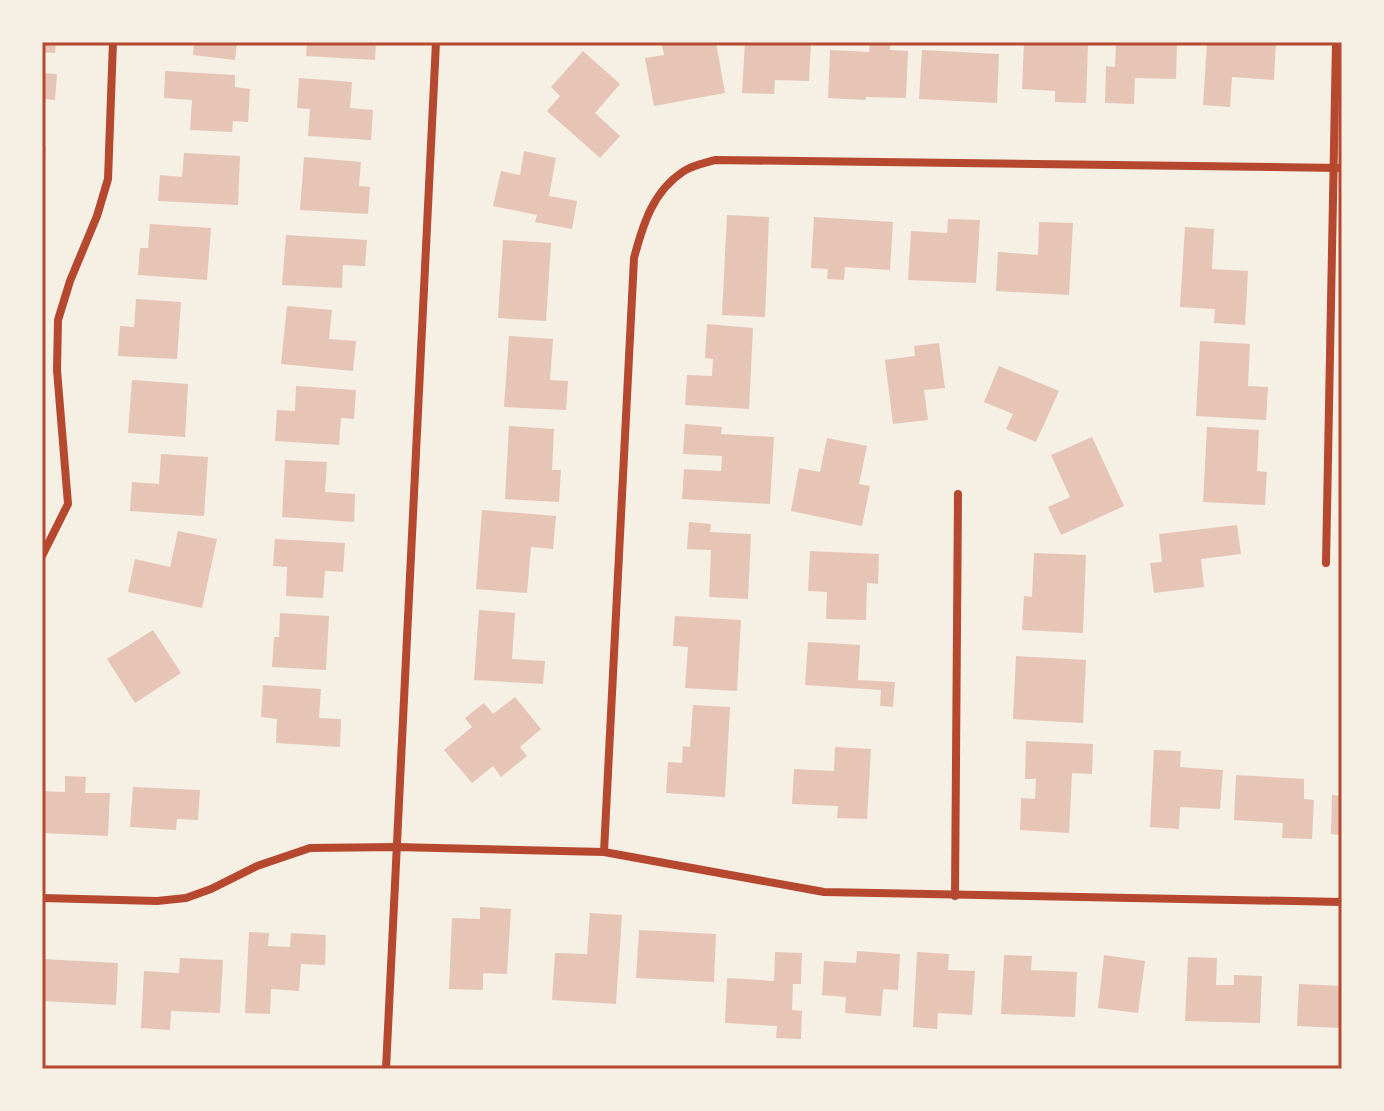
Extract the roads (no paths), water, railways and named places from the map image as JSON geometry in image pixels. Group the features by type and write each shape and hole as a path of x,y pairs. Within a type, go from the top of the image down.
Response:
{"street":[{"path":"42,556 68,504 57,370 58,320 108,179 113,42"},
{"path":"386,1069 436,42"},
{"path":"1326,563 1338,168 1336,42"},
{"path":"604,852 634,258 642,224 664,187 686,169 715,160 1338,168"},
{"path":"955,896 958,494"},
{"path":"42,898 157,901 186,898 257,866 310,848 396,847 604,852 824,892 1342,902"}]}
